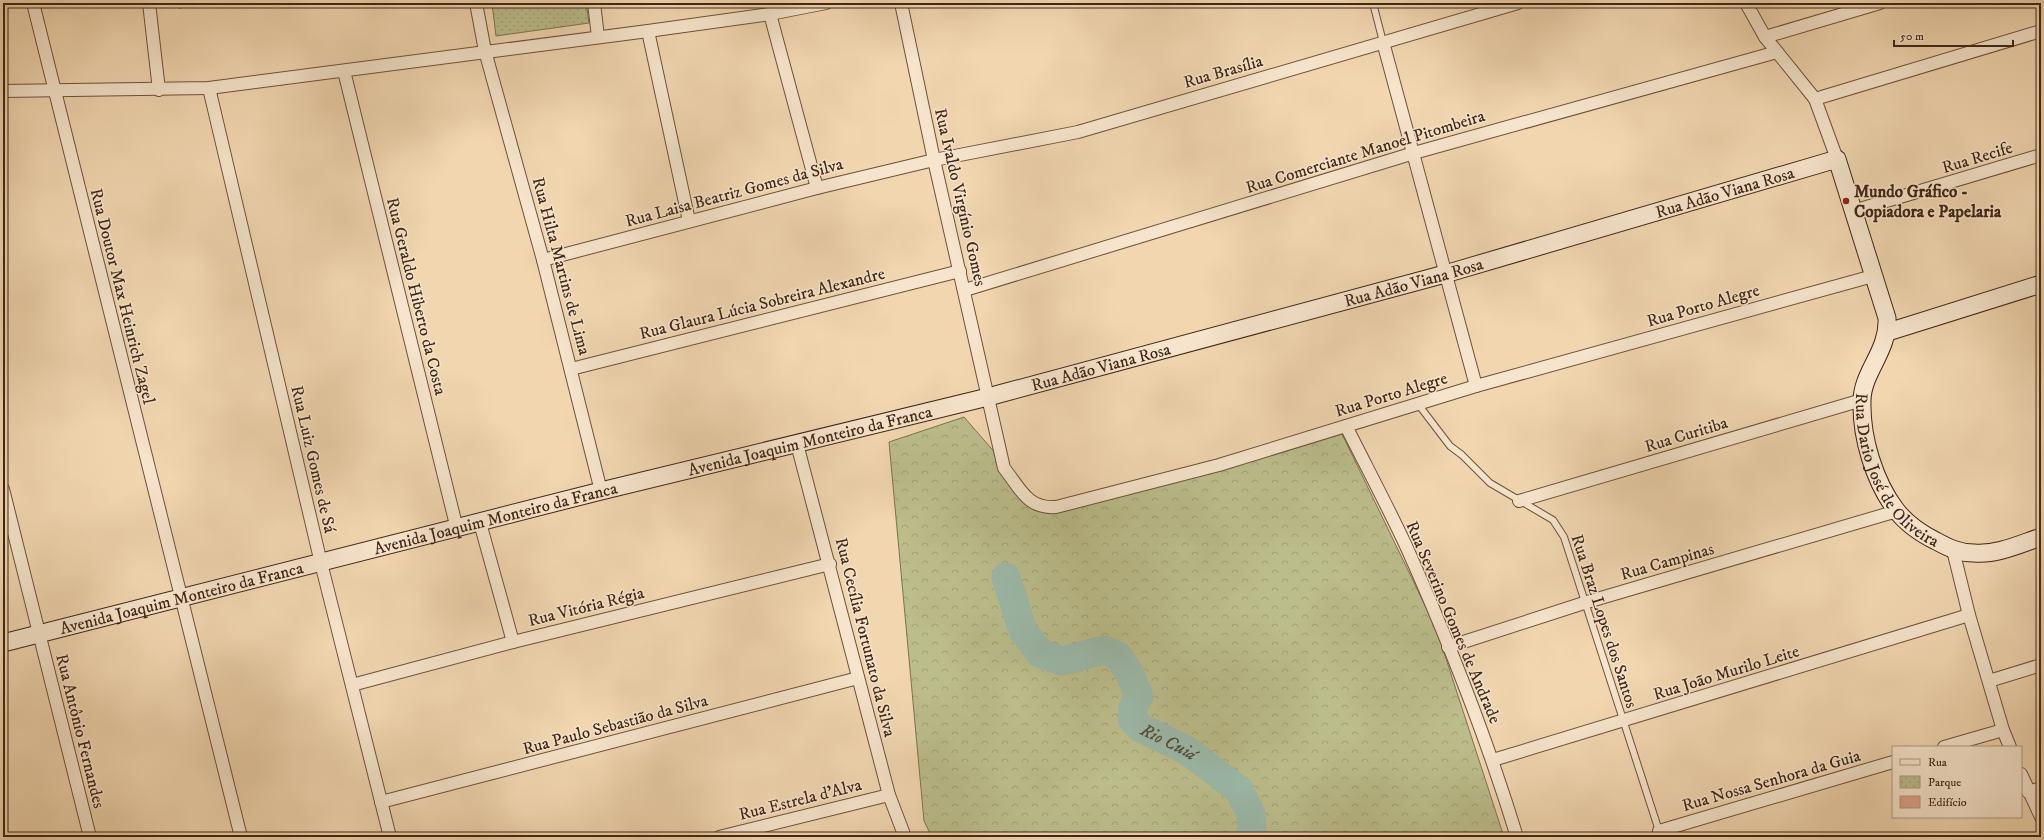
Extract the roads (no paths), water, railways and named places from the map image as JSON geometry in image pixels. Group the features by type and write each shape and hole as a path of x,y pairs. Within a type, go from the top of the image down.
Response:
{"street":[{"name":"Rua Doutor Max Heinrich Zagel","path":"33,3 180,598 241,837"},
{"path":"149,3 159,90"},
{"name":"Rua Hilta Martins de Lima","path":"476,3 486,51 544,260 601,491"},
{"path":"594,3 598,37"},
{"path":"3,91 159,90 209,88 648,31 770,14 826,3"},
{"name":"Rua Ivaldo Virgínio Gomes","path":"902,3 934,160 965,290 988,398"},
{"name":"Rua Brasília","path":"934,160 1078,132 1518,3"},
{"path":"1746,3 1765,37 1815,99 1837,159 1887,318 1888,332 2041,284"},
{"path":"1765,37 1880,3"},
{"path":"770,14 817,188"},
{"path":"1815,99 2041,30"},
{"path":"648,31 689,221"},
{"path":"1383,42 1476,386"},
{"name":"Rua Comerciante Manoel Pitombeira","path":"965,290 1414,153 1778,52"},
{"name":"Rua Geraldo Hiberto da Costa","path":"344,71 457,529"},
{"name":"Rua Luiz Gomes de Sá","path":"209,88 321,563 390,837"},
{"name":"Rua Recife","path":"1853,211 2041,155"},
{"name":"Rua Adão Viana Rosa","path":"988,398 1445,274 1837,159"},
{"name":"Rua Laisa Beatriz Gomes da Silva","path":"544,260 817,188 934,160"},
{"name":"Rua Glaura Lúcia Sobreira Alexandre","path":"571,369 960,271"},
{"name":"Rua Porto Alegre","path":"988,398 1004,468 1033,503 1044,508 1056,507 1220,465 1476,386 1873,276"},
{"name":"Rua Dario José de Oliveira","path":"1888,332 1866,383 1862,400 1863,421 1874,469 1888,500 1897,511 1926,536 1953,550 1974,553 1994,552 2041,537"},
{"name":"Avenida Joaquim Monteiro da Franca","path":"3,643 457,529 601,491 988,398"},
{"name":"Rua Curitiba","path":"1519,501 1862,400"},
{"name":"Rua Severino Gomes de Andrade","path":"1346,426 1407,548 1493,760 1517,837"},
{"name":"Rua Cecília Fortunato da Silva","path":"797,444 830,564 889,795 905,837"},
{"name":"Rua Antônio Fernandes","path":"3,489 90,837"},
{"name":"Rua Campinas","path":"1448,647 1586,602 1897,511"},
{"path":"480,523 513,642"},
{"path":"1953,550 1969,615 2003,730 2010,746"},
{"name":"Rua Vitória Régia","path":"352,685 513,642 830,564"},
{"name":"Rua João Murilo Leite","path":"1493,760 1969,615"},
{"path":"1989,681 2041,665"},
{"name":"Rua Paulo Sebastião da Silva","path":"381,802 858,678"},
{"path":"1947,746 2003,730"},
{"name":"Rua Nossa Senhora da Guia","path":"1660,834 1892,762"},
{"path":"2022,777 2041,817"},
{"path":"2028,792 2041,788"},
{"name":"Rua Estrela d'Alva","path":"719,837 889,795"}],"lane":[{"path":"1373,3 1383,42"},
{"name":"Rua Braz Lopes dos Santos","path":"1418,404 1450,446 1462,455 1490,483 1519,501 1544,513 1553,520 1560,529 1586,602 1660,834"}],"waterway":[{"name":"Rio Cuiá","path":"1006,577 1023,631 1041,654 1062,661 1104,650 1118,656 1129,672 1139,696 1132,710 1133,720 1141,728 1188,751 1239,790 1251,814 1252,837"}],"place":[{"name":"Mundo Gráfico - Copiadora e Papelaria","path":"1846,201"}]}
